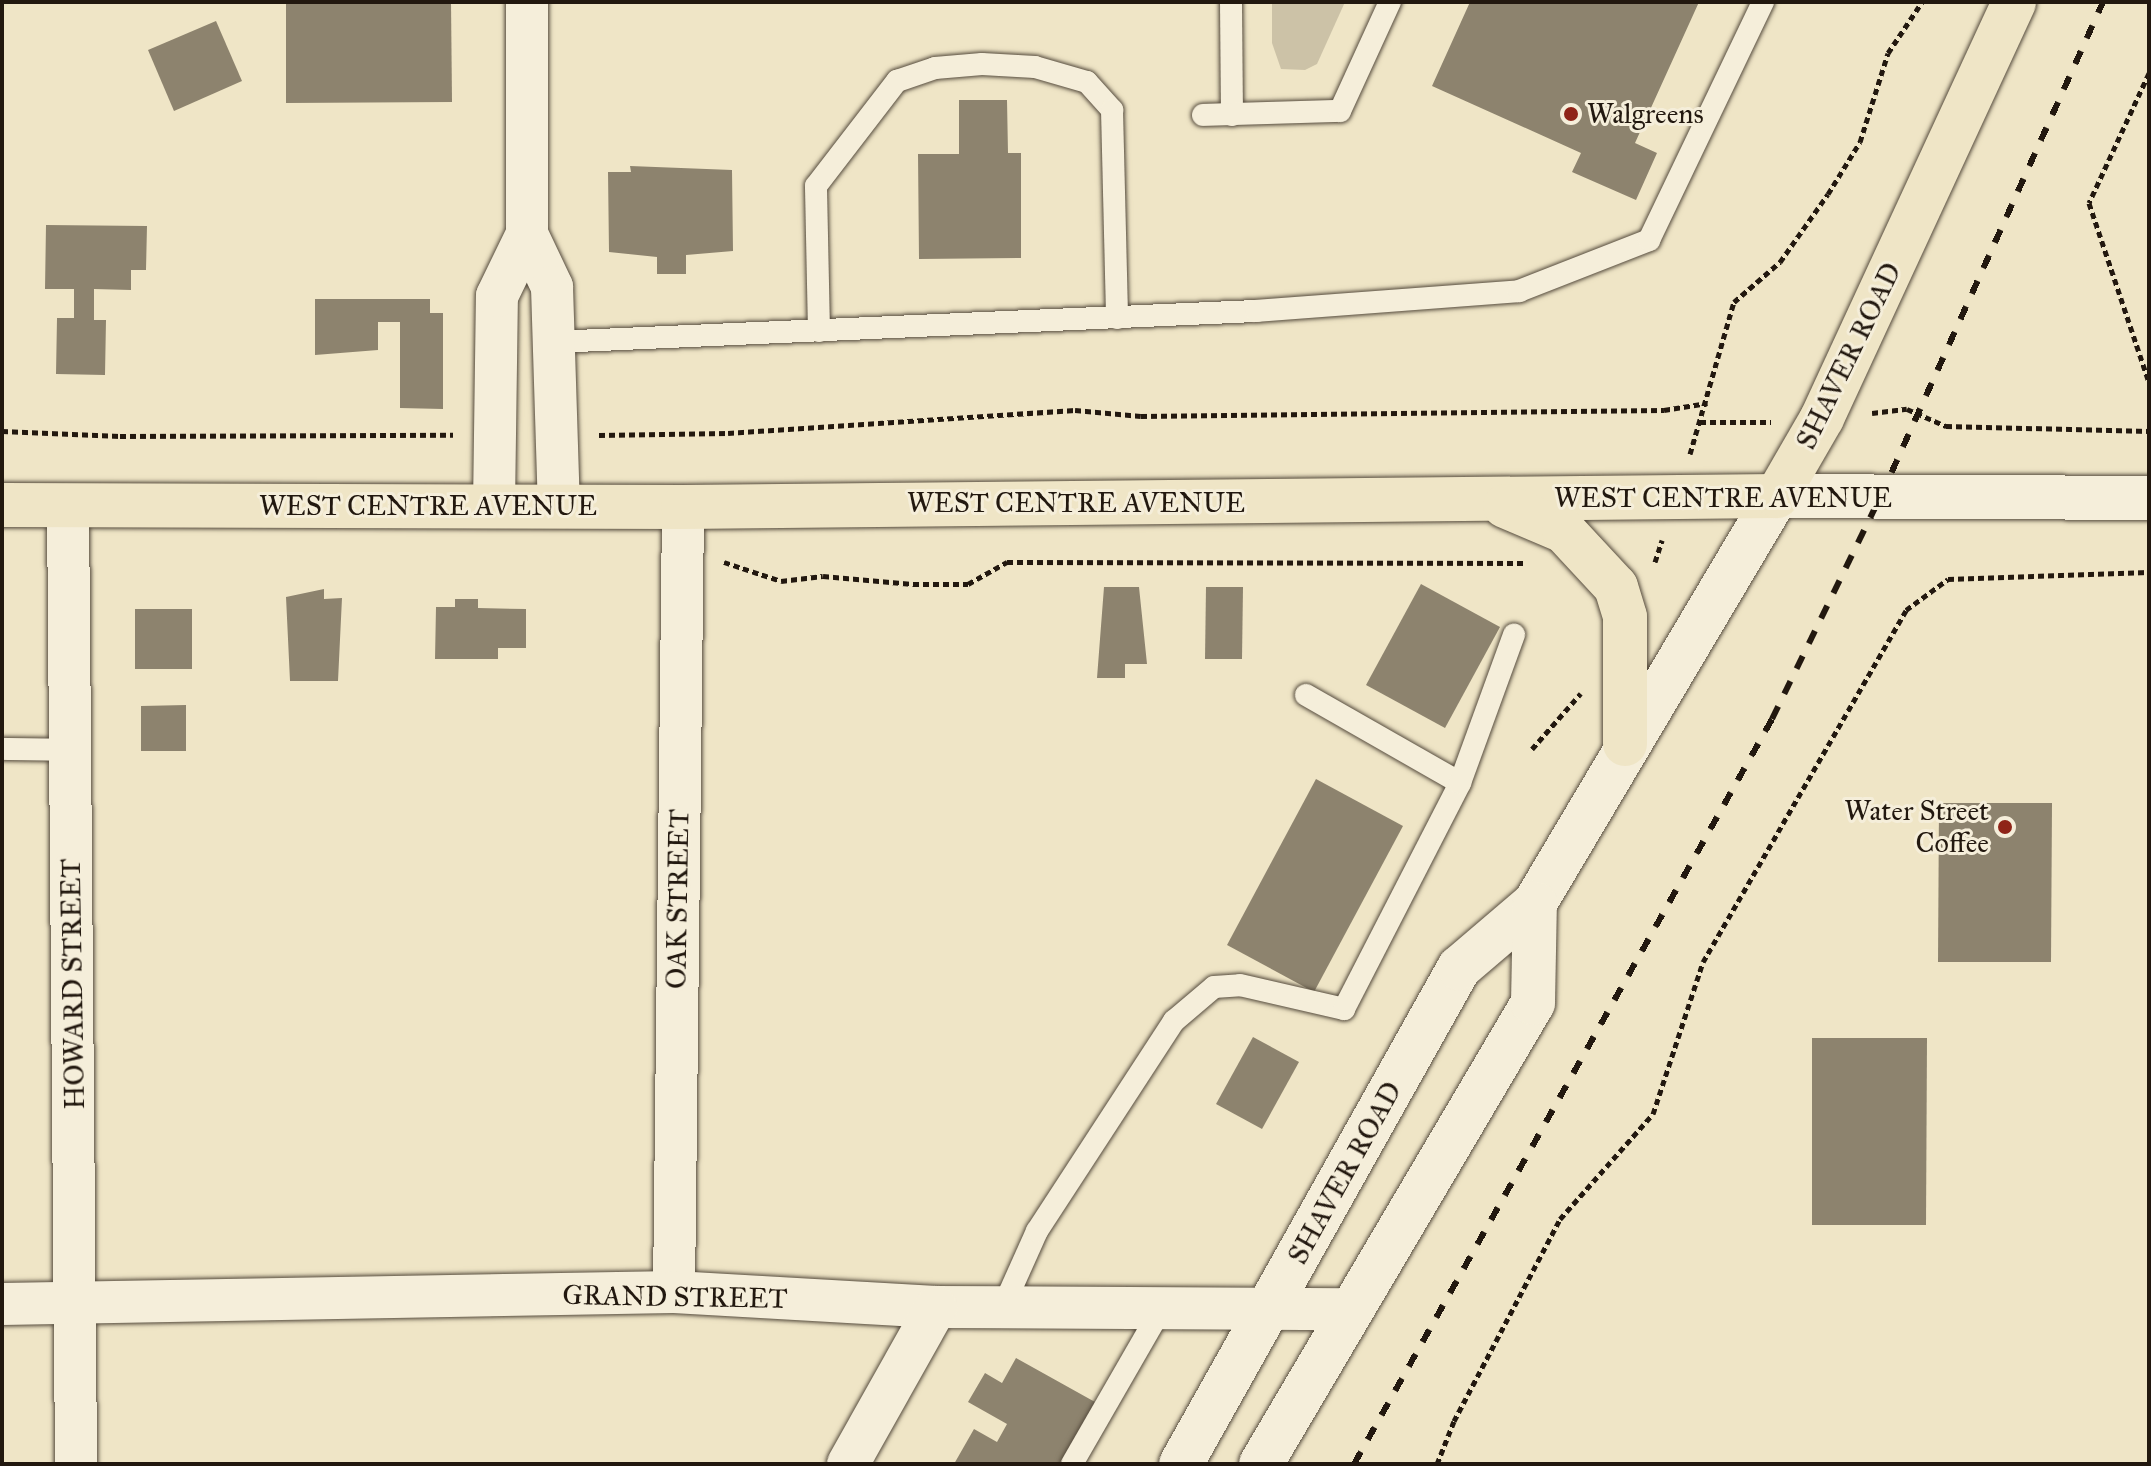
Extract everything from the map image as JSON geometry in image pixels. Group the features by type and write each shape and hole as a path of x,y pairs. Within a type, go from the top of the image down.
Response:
{"main road":[{"name":"SHAVER ROAD","path":"1181,1464 1459,968 1535,903 1625,744 1822,418 2014,2"},
{"name":"WEST CENTRE AVENUE","path":"2,505 683,507 1488,501 1678,495 2149,498"},
{"path":"1488,501 1564,531 1616,587 1625,617 1625,744"},
{"name":"SHAVER ROAD","path":"1261,1464 1348,1309 1533,1003 1535,903"}],"street":[{"path":"527,2 527,234 552,287 561,435 559,506"},
{"path":"494,506 497,296 527,234"},
{"name":"HOWARD STREET","path":"68,505 76,1464"},
{"name":"OAK STREET","path":"674,1292 683,507"},
{"name":"GRAND STREET","path":"2,1304 76,1307 674,1292 936,1307 1272,1305 1348,1309"},
{"path":"848,1464 936,1307"}],"lane":[{"path":"1231,2 1232,115"},
{"path":"1203,115 1340,111 1390,2"},
{"path":"554,342 1117,318 1519,291 1649,240 1763,2"},
{"path":"819,331 816,186 897,81 935,68 982,64 1035,67 1087,82 1112,110 1117,318"},
{"path":"1003,1307 1037,1231 1174,1021 1214,987 1240,985 1344,1009 1460,783 1514,635"},
{"path":"1306,695 1460,783"},
{"path":"2,749 71,750"},
{"path":"1072,1464 1163,1306"}],"path":[{"path":"1655,562 1707,403 1734,302 1780,262 1828,194 1860,142 1888,53 1922,2"},
{"path":"2149,73 2089,203 2149,382"},
{"path":"561,435 728,433 1075,410 1141,416 1664,410 1707,403"},
{"path":"1700,422 1822,418 1907,409 1946,426 2149,431"},
{"path":"2,431 120,436 493,435"},
{"path":"682,559 716,559 781,581 823,576 913,584 968,584 1007,562 1529,564"},
{"path":"1437,1464 1454,1421 1560,1219 1653,1114 1703,962 1906,610 1948,579 2149,572"},
{"path":"1532,749 1590,681"}],"shaded area":[{"path":"1272,2 1345,2 1317,64 1305,70 1281,69 1272,43"}],"building":[{"path":"286,2 451,2 452,102 286,103"},
{"name":"Walgreens","path":"1470,2 1699,2 1635,143 1657,153 1636,200 1572,172 1581,153 1432,86"},
{"path":"216,21 242,81 174,111 148,50"},
{"path":"959,100 1007,100 1008,153 1021,153 1021,258 919,259 918,154 959,154"},
{"path":"630,166 732,170 733,251 686,255 686,274 657,274 657,257 609,252 608,172 631,172"},
{"path":"46,225 147,226 146,270 131,270 131,290 94,289 94,320 106,320 105,375 56,374 57,318 74,318 74,289 45,289"},
{"path":"315,299 430,299 430,313 443,313 443,409 400,408 400,322 378,322 378,350 315,355"},
{"path":"1421,584 1500,627 1445,728 1366,685"},
{"path":"1104,587 1139,587 1147,664 1125,664 1125,678 1097,678"},
{"path":"1206,587 1243,587 1242,659 1205,659"},
{"path":"324,589 324,599 342,598 338,681 290,681 286,597"},
{"path":"455,599 478,599 478,608 526,609 526,648 498,648 498,659 435,659 436,607 455,607"},
{"path":"135,609 192,609 192,669 135,669"},
{"path":"186,705 186,751 141,751 141,706"},
{"path":"1316,779 1403,826 1314,992 1227,945"},
{"path":"1939,803 2052,803 2051,962 1938,962"},
{"path":"1253,1037 1299,1062 1262,1129 1216,1104"},
{"path":"1812,1038 1927,1038 1926,1225 1812,1225"},
{"path":"1016,1358 1095,1402 1066,1464 954,1464 974,1429 997,1442 1007,1424 968,1402 985,1373 1002,1383"}],"railway":[{"path":"1354,1464 1772,719 1880,498 2103,2"}],"place":[{"name":"Walgreens","path":"1571,114"},
{"name":"Water Street Coffee","path":"2005,827"}]}
